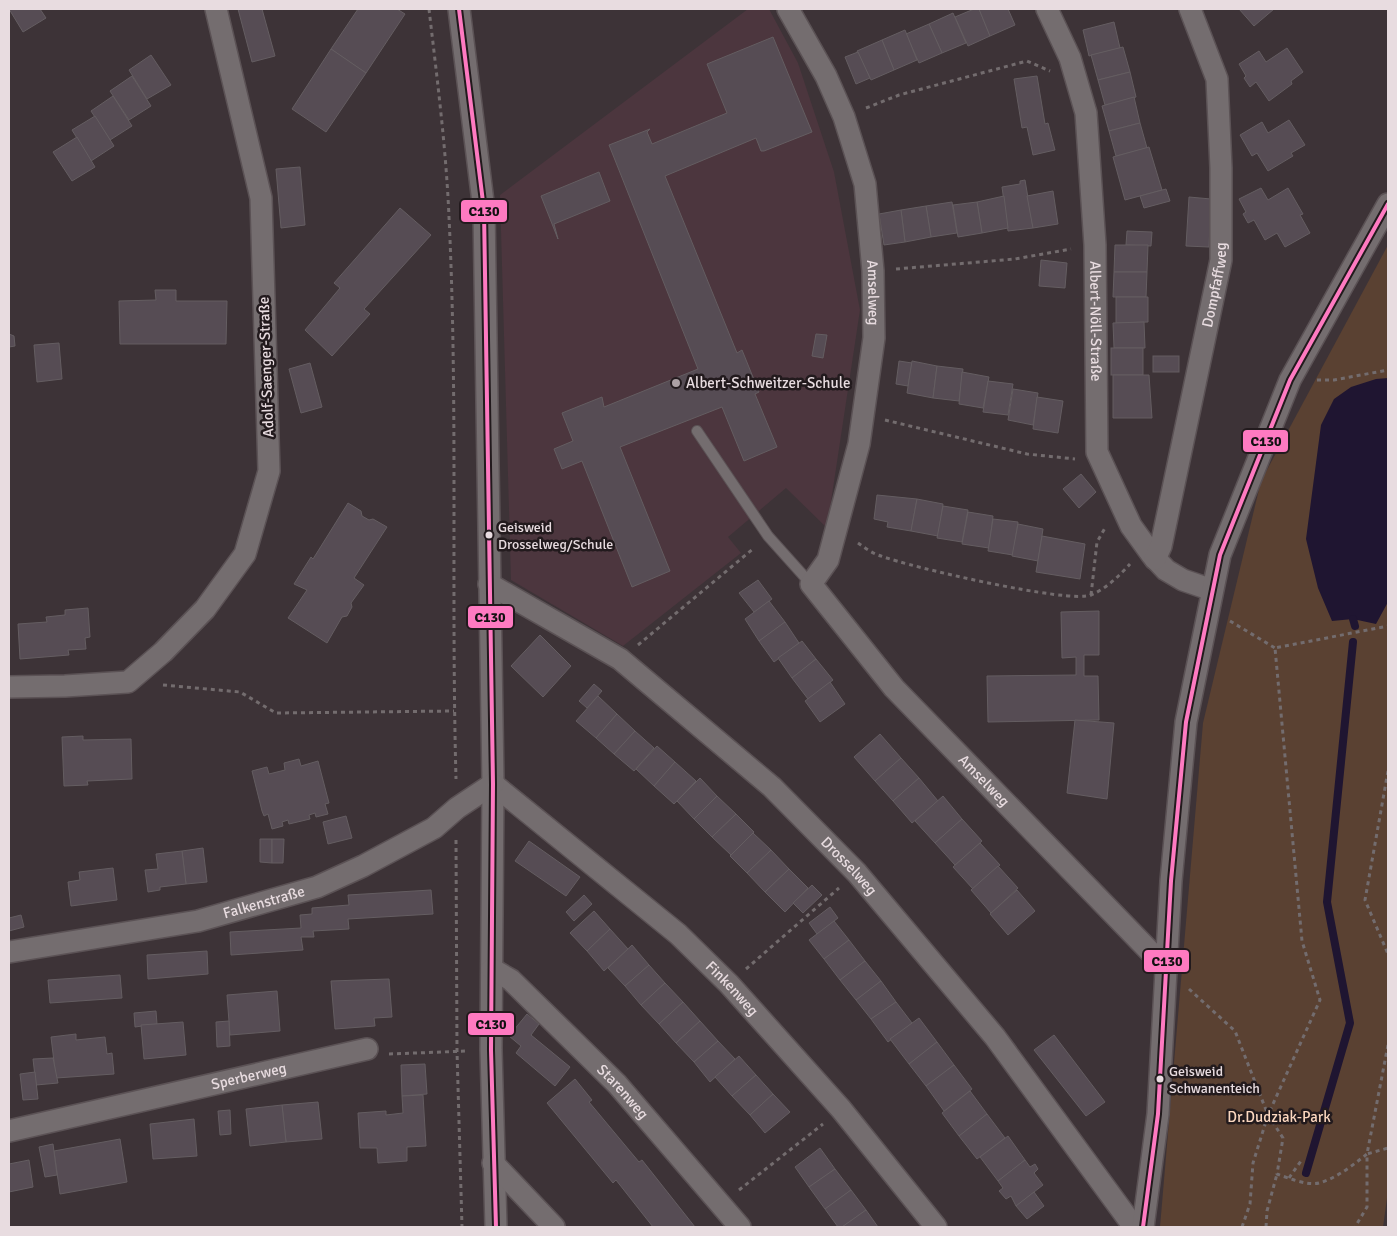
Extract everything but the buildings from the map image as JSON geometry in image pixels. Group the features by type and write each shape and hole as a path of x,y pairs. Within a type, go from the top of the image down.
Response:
{"street":[{"name":"Adolf-Saenger-Straße","path":"128,682 164,652 206,610 244,554 269,471 261,198 216,9"},
{"path":"459,9 484,210 493,784 491,1050 496,1227"},
{"name":"Amselweg","path":"788,9 826,76 844,117 865,184 873,271 874,338 859,444 828,560 811,584 894,688 1167,969"},
{"name":"Albert-Nöll-Straße","path":"1047,9 1070,58 1086,113 1095,245 1097,452 1131,526 1155,558 1166,570 1210,599"},
{"name":"Dompfaffweg","path":"1155,558 1162,546 1221,260 1221,168 1217,79 1190,9"},
{"path":"1143,1227 1158,1114 1171,881 1186,722 1220,555 1290,380 1388,204"},
{"name":"Drosselweg","path":"489,584 620,660 772,787 857,873 995,1037 1134,1227"},
{"path":"9,687 128,682"},
{"name":"Falkenstraße","path":"9,952 198,921 317,887 363,866 434,828 457,808 493,784"},
{"name":"Finkenweg","path":"493,784 678,934 730,984 841,1109 936,1227"},
{"name":"Starenweg","path":"492,969 511,980 565,1030 617,1084 740,1227"},
{"name":"Sperberweg","path":"9,1131 367,1049"},
{"path":"493,1162 554,1227"}],"lane":[{"name":"Amselweg","path":"697,431 768,536 811,584"}],"path":[{"path":"428,9 441,111 449,216 453,343 457,1051 462,1227"},
{"path":"844,117 899,95 1028,61 1037,64 1045,70"},
{"path":"873,271 1015,259 1071,249"},
{"path":"1334,380 1388,370"},
{"path":"863,415 1028,454 1079,459"},
{"path":"1091,595 1097,542 1114,516 1123,511"},
{"path":"620,660 768,536"},
{"path":"854,540 881,556 1003,586 1068,596 1091,595 1119,577 1134,559"},
{"path":"1210,599 1275,648 1302,942 1320,1000 1268,1115 1253,1163 1250,1204 1242,1227"},
{"path":"1275,648 1388,626"},
{"path":"128,682 240,692 276,713 454,711"},
{"path":"1388,771 1365,900 1388,954"},
{"path":"730,984 857,873"},
{"path":"1167,969 1235,1032 1268,1115 1283,1138 1277,1174 1267,1211 1266,1227"},
{"path":"1355,1227 1367,1207 1367,1154 1388,1045"},
{"path":"367,1049 384,1054 491,1050"},
{"path":"721,1204 841,1109"},
{"path":"1277,1174 1318,1184 1348,1169 1367,1154 1388,1148"},
{"path":"1289,1178 1301,1161"}],"shaded area":[{"name":"Albert-Schweitzer-Schule","path":"748,9 769,9 798,63 834,172 860,310 827,528 786,488 728,537 741,553 623,646 511,580 500,195"},
{"path":"1388,378 1388,602 1376,624 1353,619 1332,621 1318,588 1306,539 1321,425 1334,399 1351,387 1376,379"}],"green space":[{"name":"Dr.Dudziak-Park","path":"1388,245 1388,1191 1383,1227 1160,1227 1203,723 1261,481"}],"waterway":[{"path":"1353,619 1355,626"},
{"path":"1306,1173 1350,1023 1327,902 1353,642"}],"transit line":[{"name":"C130","path":"459,9 484,210 493,784 491,1050 496,1227"},
{"name":"C130","path":"1143,1227 1158,1114 1171,881 1186,722 1220,555 1290,380 1388,204"}],"place":[{"name":"Albert-Schweitzer-Schule","path":"676,383"},
{"name":"Geisweid Drosselweg/Schule","path":"489,535"},
{"name":"Geisweid Schwanenteich","path":"1160,1079"}]}
